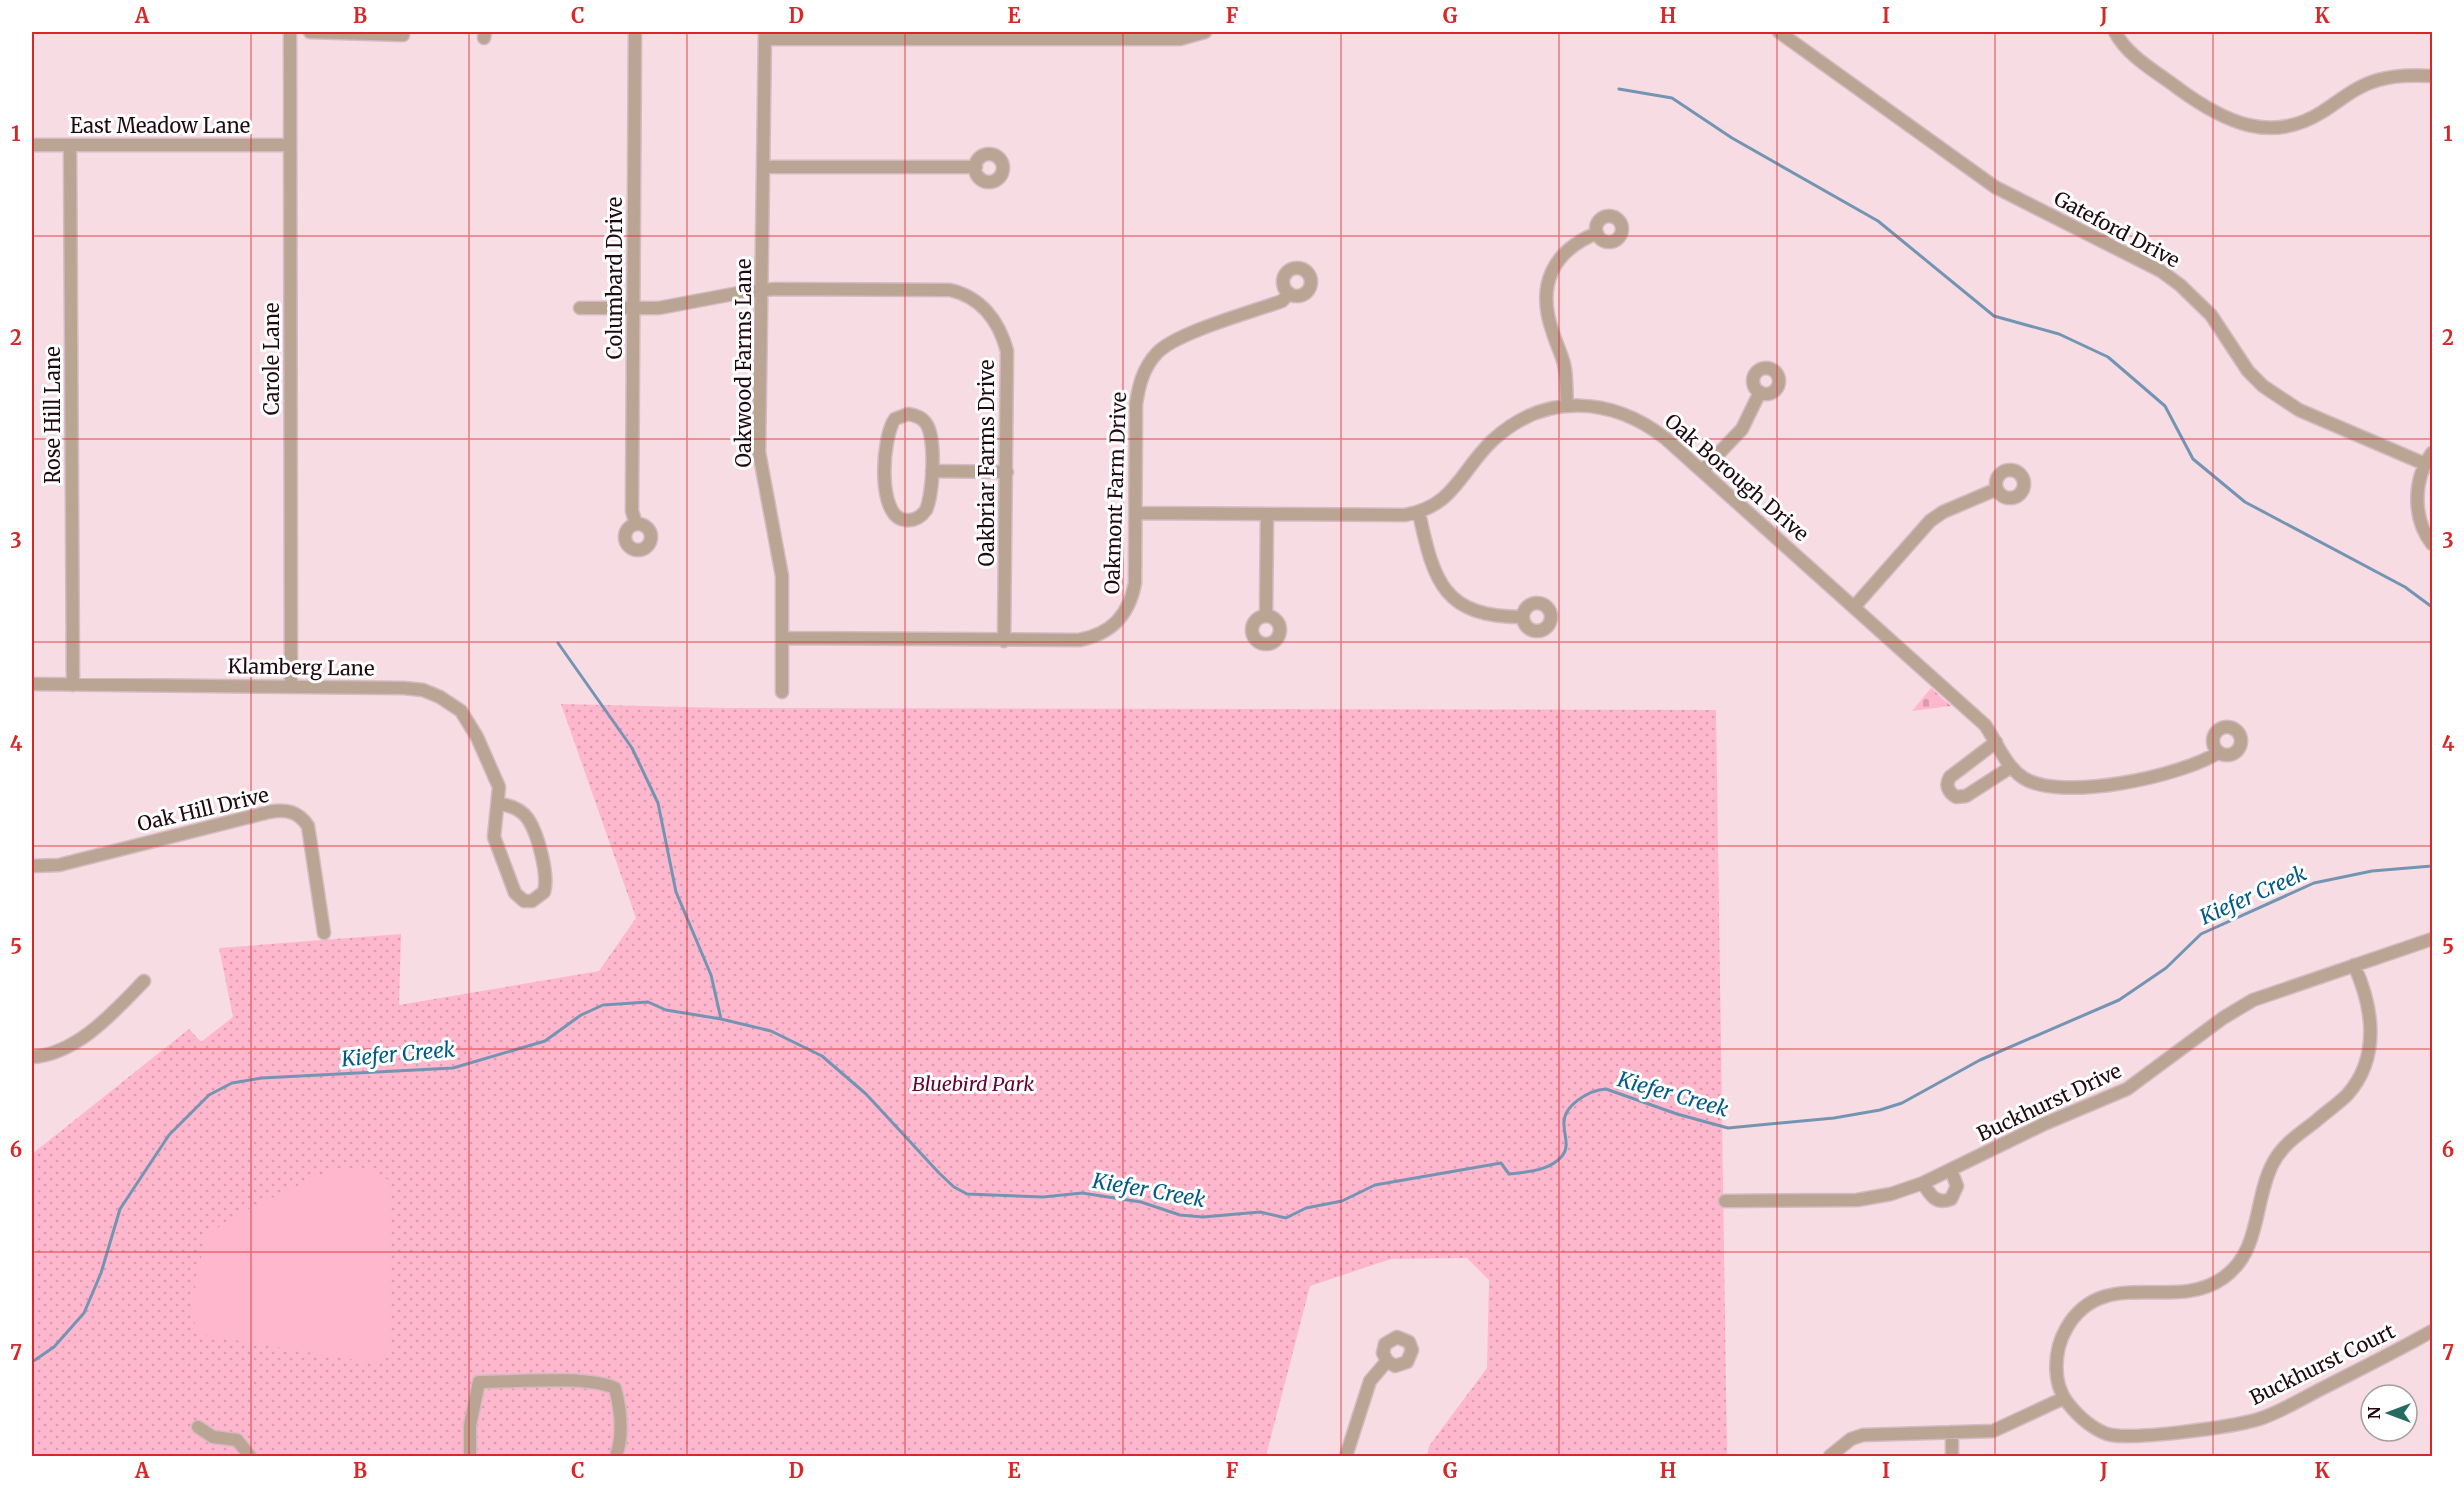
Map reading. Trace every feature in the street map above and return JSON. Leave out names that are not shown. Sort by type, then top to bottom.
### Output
[{"type":"street","name":"Carole Lane","points":[[290,32],[291,687]]},
{"type":"street","points":[[310,32],[403,34]]},
{"type":"street","name":"Columbard Drive","points":[[635,32],[632,511],[636,524]]},
{"type":"street","points":[[765,35],[1180,39],[1205,32]]},
{"type":"street","name":"Gateford Drive","points":[[1779,32],[1995,187],[2161,271],[2180,285],[2211,315],[2248,371],[2281,398],[2299,410],[2425,464]]},
{"type":"street","points":[[2115,32],[2128,50],[2208,110],[2237,124],[2256,127],[2272,127],[2302,121],[2322,112],[2341,97],[2378,80],[2413,75],[2433,76]]},
{"type":"street","name":"Oakwood Farms Lane","points":[[765,35],[759,452],[780,567],[783,638],[782,692]]},
{"type":"street","name":"East Meadow Lane","points":[[32,145],[289,145]]},
{"type":"street","name":"Rose Hill Lane","points":[[70,145],[73,685]]},
{"type":"street","points":[[764,167],[976,167]]},
{"type":"street","points":[[1567,405],[1564,365],[1548,316],[1547,286],[1551,273],[1565,252],[1579,240],[1597,232]]},
{"type":"street","name":"Oakbriar Farms Drive","points":[[580,308],[659,308],[762,290],[950,290],[975,299],[996,322],[1007,351],[1004,640]]},
{"type":"street","name":"Oakmont Farm Drive","points":[[783,638],[1079,640],[1107,632],[1119,620],[1131,602],[1135,583],[1136,404],[1139,383],[1146,367],[1170,342],[1282,301],[1289,293]]},
{"type":"street","points":[[1702,471],[1742,429],[1760,392]]},
{"type":"street","name":"Oak Borough Drive","points":[[1136,513],[1405,515],[1419,513],[1443,500],[1457,486],[1492,441],[1507,429],[1546,410],[1567,405],[1609,408],[1628,414],[1652,428],[1702,471],[1985,724],[2011,767],[2023,778],[2037,784],[2068,788],[2147,779],[2202,764],[2219,752]]},
{"type":"street","points":[[908,414],[925,422],[930,432],[932,471],[926,510],[915,520],[900,520],[895,516],[886,496],[886,438],[895,419],[908,414]]},
{"type":"street","points":[[2433,453],[2425,464],[2418,488],[2418,513],[2433,544]]},
{"type":"street","points":[[932,471],[1007,472]]},
{"type":"street","points":[[1854,607],[1929,521],[1943,512],[1997,489]]},
{"type":"street","points":[[1419,513],[1430,560],[1450,596],[1474,612],[1499,617],[1524,617]]},
{"type":"street","points":[[1266,616],[1267,514]]},
{"type":"street","name":"Klamberg Lane","points":[[32,684],[413,689],[440,697],[461,711],[477,737],[499,787],[494,837],[515,893],[524,901],[532,901],[544,892],[545,868],[528,819],[514,808],[498,804]]},
{"type":"street","points":[[1996,742],[1950,777],[1947,785],[1949,791],[1956,797],[1966,796],[2011,767]]},
{"type":"street","name":"Oak Hill Drive","points":[[32,866],[59,865],[268,812],[288,811],[296,813],[308,826],[324,933]]},
{"type":"street","name":"Buckhurst Drive","points":[[1725,1201],[1857,1200],[1891,1194],[1923,1183],[2044,1124],[2120,1093],[2147,1076],[2223,1018],[2253,1000],[2433,939]]},
{"type":"street","points":[[1830,1456],[1851,1439],[1863,1435],[1993,1431],[2007,1426],[2064,1398],[2058,1380],[2058,1354],[2066,1329],[2081,1310],[2098,1299],[2117,1292],[2193,1291],[2209,1286],[2236,1269],[2246,1254],[2268,1171],[2278,1153],[2346,1096],[2360,1079],[2371,1044],[2372,1025],[2364,987],[2354,965]]},
{"type":"street","points":[[32,1057],[48,1055],[72,1044],[144,981]]},
{"type":"street","points":[[1923,1183],[1933,1198],[1943,1201],[1951,1199],[1957,1186],[1951,1170]]},
{"type":"street","name":"Buckhurst Court","points":[[2064,1398],[2089,1425],[2105,1433],[2126,1437],[2258,1419],[2433,1331]]},
{"type":"street","points":[[1396,1337],[1409,1342],[1412,1350],[1407,1362],[1395,1366],[1387,1361],[1383,1353],[1388,1340],[1396,1337]]},
{"type":"street","points":[[1346,1456],[1370,1381],[1387,1361]]},
{"type":"street","points":[[470,1456],[470,1425],[479,1382],[570,1382],[605,1384],[615,1388],[621,1427],[620,1445],[616,1456]]},
{"type":"street","points":[[198,1427],[213,1437],[237,1440],[250,1456]]},
{"type":"street","points":[[1952,1432],[1952,1456]]},
{"type":"green space","points":[[1931,688],[1951,706],[1912,711]]},
{"type":"green space","name":"Bluebird Park","points":[[561,704],[727,708],[1716,710],[1727,1456],[1427,1456],[1429,1446],[1487,1368],[1489,1280],[1467,1258],[1391,1259],[1310,1286],[1266,1456],[231,1456],[229,1453],[223,1456],[32,1456],[32,1154],[189,1029],[201,1042],[233,1017],[219,948],[401,934],[399,1005],[599,971],[636,918]]},
{"type":"green space","points":[[361,1167],[391,1181],[391,1349],[374,1363],[196,1334],[192,1304],[205,1238],[230,1218],[324,1173]]},
{"type":"waterway","points":[[1619,89],[1672,98],[1732,138],[1878,221],[1994,316],[2059,334],[2108,357],[2165,406],[2193,459],[2245,502],[2405,587],[2432,607]]},
{"type":"waterway","points":[[558,643],[632,748],[658,803],[676,892],[711,975],[721,1019]]},
{"type":"waterway","name":"Kiefer Creek","points":[[32,1362],[54,1347],[84,1313],[101,1273],[120,1209],[169,1135],[209,1095],[232,1083],[262,1078],[453,1068],[545,1041],[581,1015],[603,1005],[648,1002],[666,1010],[721,1019],[771,1031],[822,1056],[866,1094],[939,1173],[954,1187],[967,1194],[1043,1197],[1082,1193],[1141,1202],[1180,1215],[1203,1217],[1260,1212],[1286,1218],[1306,1208],[1342,1201],[1375,1185],[1501,1163],[1509,1174],[1544,1168],[1557,1161],[1564,1152],[1566,1145],[1564,1125],[1567,1111],[1578,1100],[1600,1090],[1606,1089],[1677,1114],[1728,1128],[1834,1118],[1880,1110],[1902,1103],[1980,1060],[2119,1000],[2166,968],[2201,934],[2314,883],[2372,871],[2432,866]]}]
